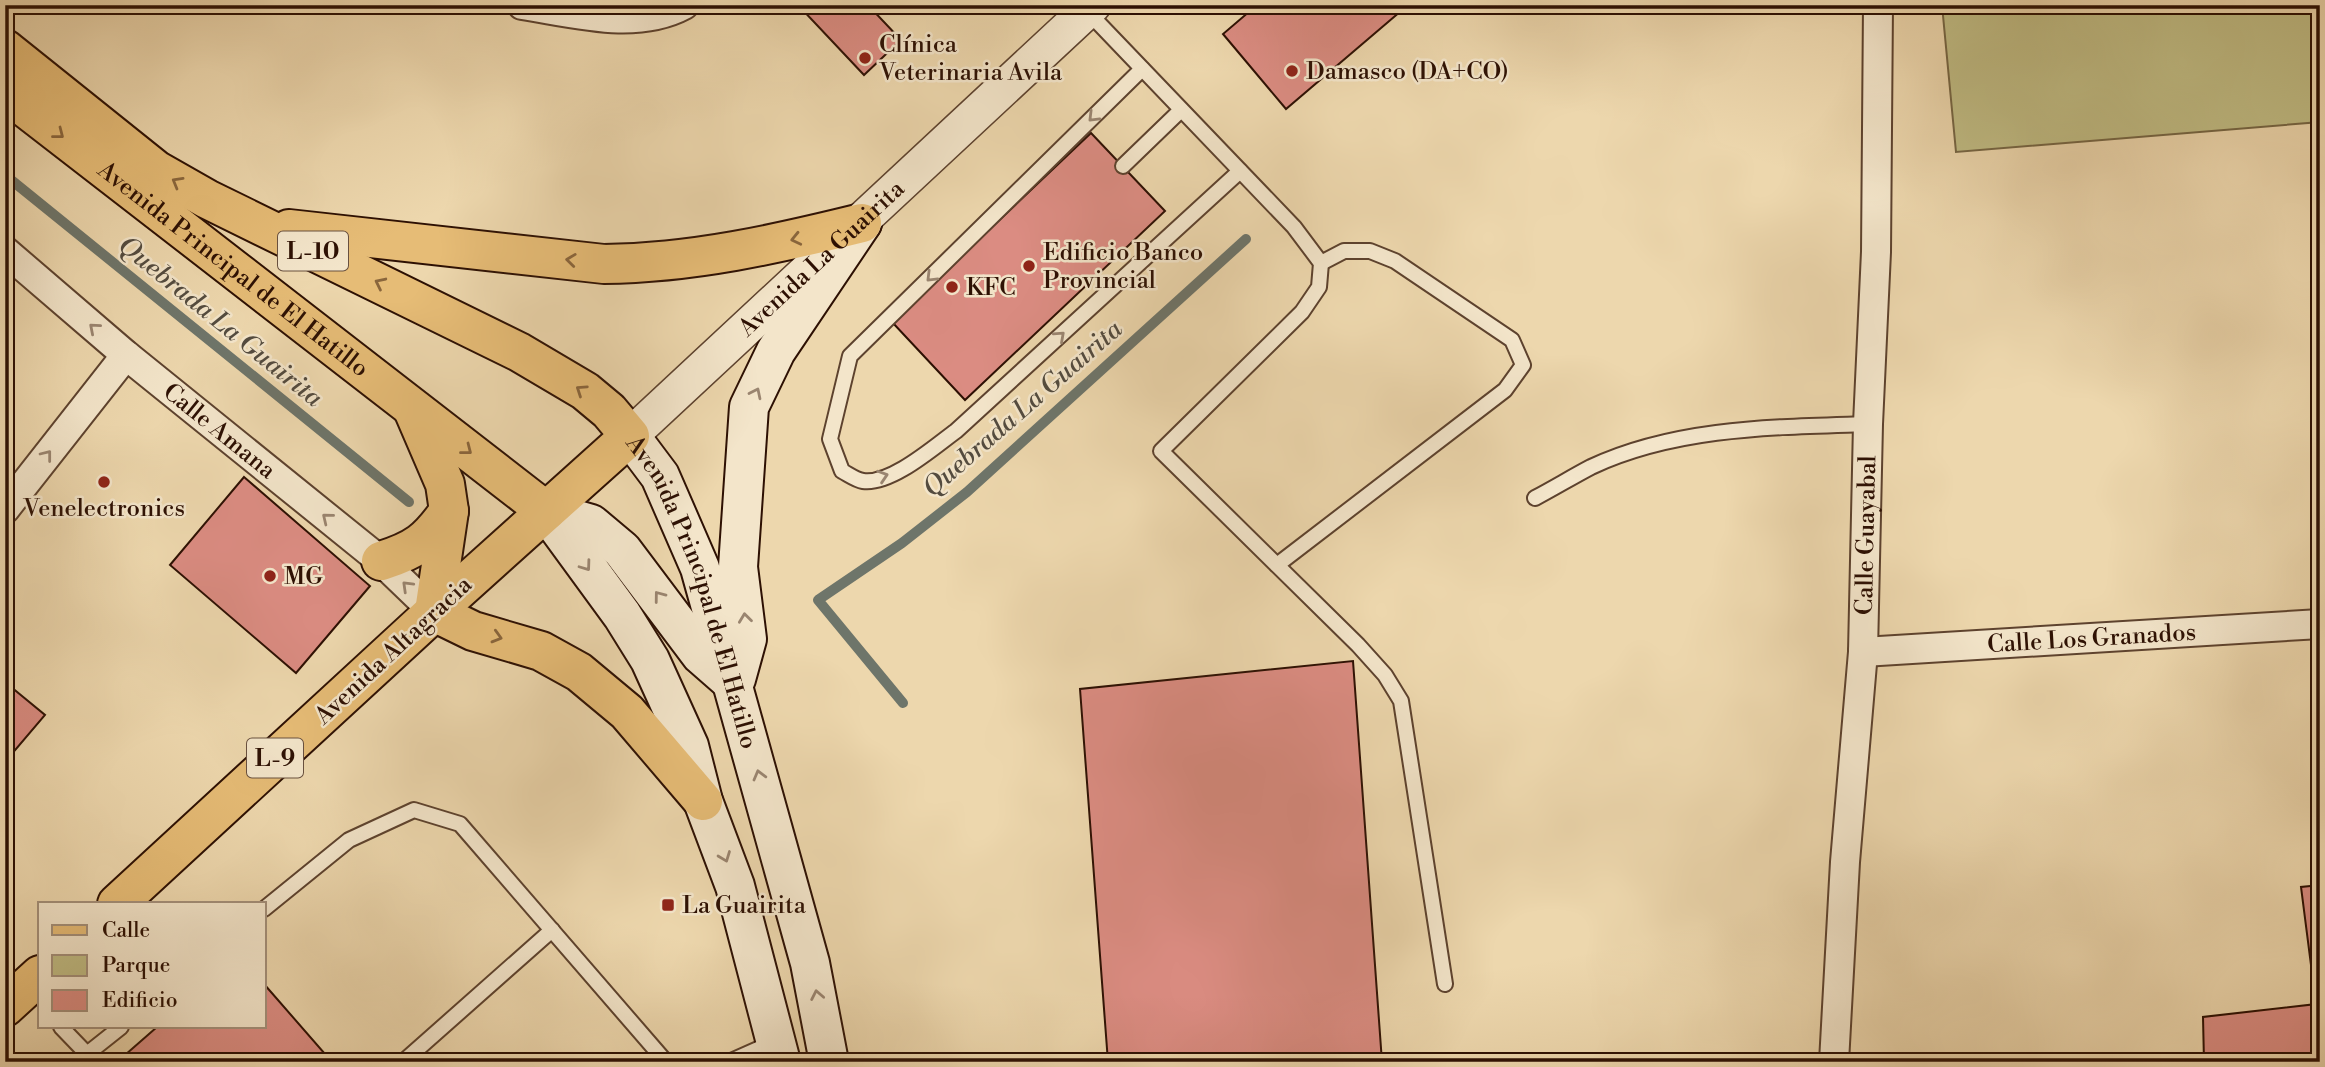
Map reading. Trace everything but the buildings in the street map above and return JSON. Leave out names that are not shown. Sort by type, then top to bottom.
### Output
[{"type":"main road","name":"Avenida Principal de El Hatillo","points":[[5,49],[156,170],[207,199],[519,352],[585,391],[609,411],[630,436],[660,476],[682,520],[700,568],[735,685],[810,962],[829,1062]]},
{"type":"main road","name":"Avenida Principal de El Hatillo","points":[[5,92],[546,510],[622,615],[650,660],[689,746],[703,801],[736,886],[779,1051]]},
{"type":"main road","name":"L-10","points":[[266,226],[604,264],[646,263],[740,251],[862,223]]},
{"type":"main road","points":[[546,510],[591,524],[622,550],[701,655],[735,685],[747,639],[738,567],[749,407],[776,351],[862,223]]},
{"type":"main road","points":[[413,408],[445,484],[449,511],[433,612]]},
{"type":"main road","name":"Avenida La Guairita","points":[[546,510],[630,436]]},
{"type":"main road","name":"Avenida Altagracia","points":[[119,902],[546,510]]},
{"type":"main road","points":[[380,561],[412,552],[433,534],[449,511]]},
{"type":"main road","name":"L-10","points":[[433,612],[473,631],[541,651],[579,672],[627,712],[703,801]]},
{"type":"street","points":[[522,5],[610,19],[669,14],[684,5]]},
{"type":"street","name":"Calle Guayabal","points":[[1833,1062],[1845,862],[1863,652],[1868,424],[1876,252],[1878,5]]},
{"type":"street","name":"Avenida La Guairita","points":[[630,436],[1090,8]]},
{"type":"street","name":"Calle Amana","points":[[5,251],[126,355],[380,561],[433,612]]},
{"type":"street","points":[[5,509],[126,355]]},
{"type":"street","name":"Calle Los Granados","points":[[1863,652],[2320,624]]},
{"type":"lane","points":[[1090,8],[1142,69],[1305,240],[1321,263],[1319,287],[1302,312],[1161,452],[1278,565],[1385,675],[1401,701],[1445,984]]},
{"type":"lane","points":[[1142,69],[850,356],[830,439],[842,471],[862,481],[882,478],[910,464],[956,431],[1240,171]]},
{"type":"lane","points":[[1123,166],[1181,110]]},
{"type":"lane","points":[[1278,565],[1505,390],[1523,365],[1512,340],[1395,261],[1370,251],[1344,251],[1321,263]]},
{"type":"lane","points":[[1535,498],[1593,467],[1667,442],[1767,427],[1868,424]]},
{"type":"lane","points":[[266,907],[349,840],[414,810],[460,824],[666,1062]]},
{"type":"lane","points":[[403,1062],[552,930]]},
{"type":"lane","points":[[62,1028],[88,1054],[120,1028]]},
{"type":"lane","points":[[729,1062],[779,1051]]},
{"type":"green space","points":[[1942,5],[2320,5],[2320,122],[1956,152]]},
{"type":"waterway","name":"Quebrada La Guairita","points":[[5,175],[409,502]]},
{"type":"waterway","name":"Quebrada La Guairita","points":[[903,703],[818,600],[902,543],[967,492],[1246,239]]},
{"type":"place","name":"Clínica Veterinaria Avila","points":[[865,58]]},
{"type":"place","name":"Damasco (DA+CO)","points":[[1292,71]]},
{"type":"place","name":"Edificio Banco Provincial","points":[[1029,266]]},
{"type":"place","name":"KFC","points":[[952,287]]},
{"type":"place","name":"Venelectronics","points":[[104,482]]},
{"type":"place","name":"MG","points":[[270,576]]},
{"type":"place","name":"La Guairita","points":[[668,905]]}]
